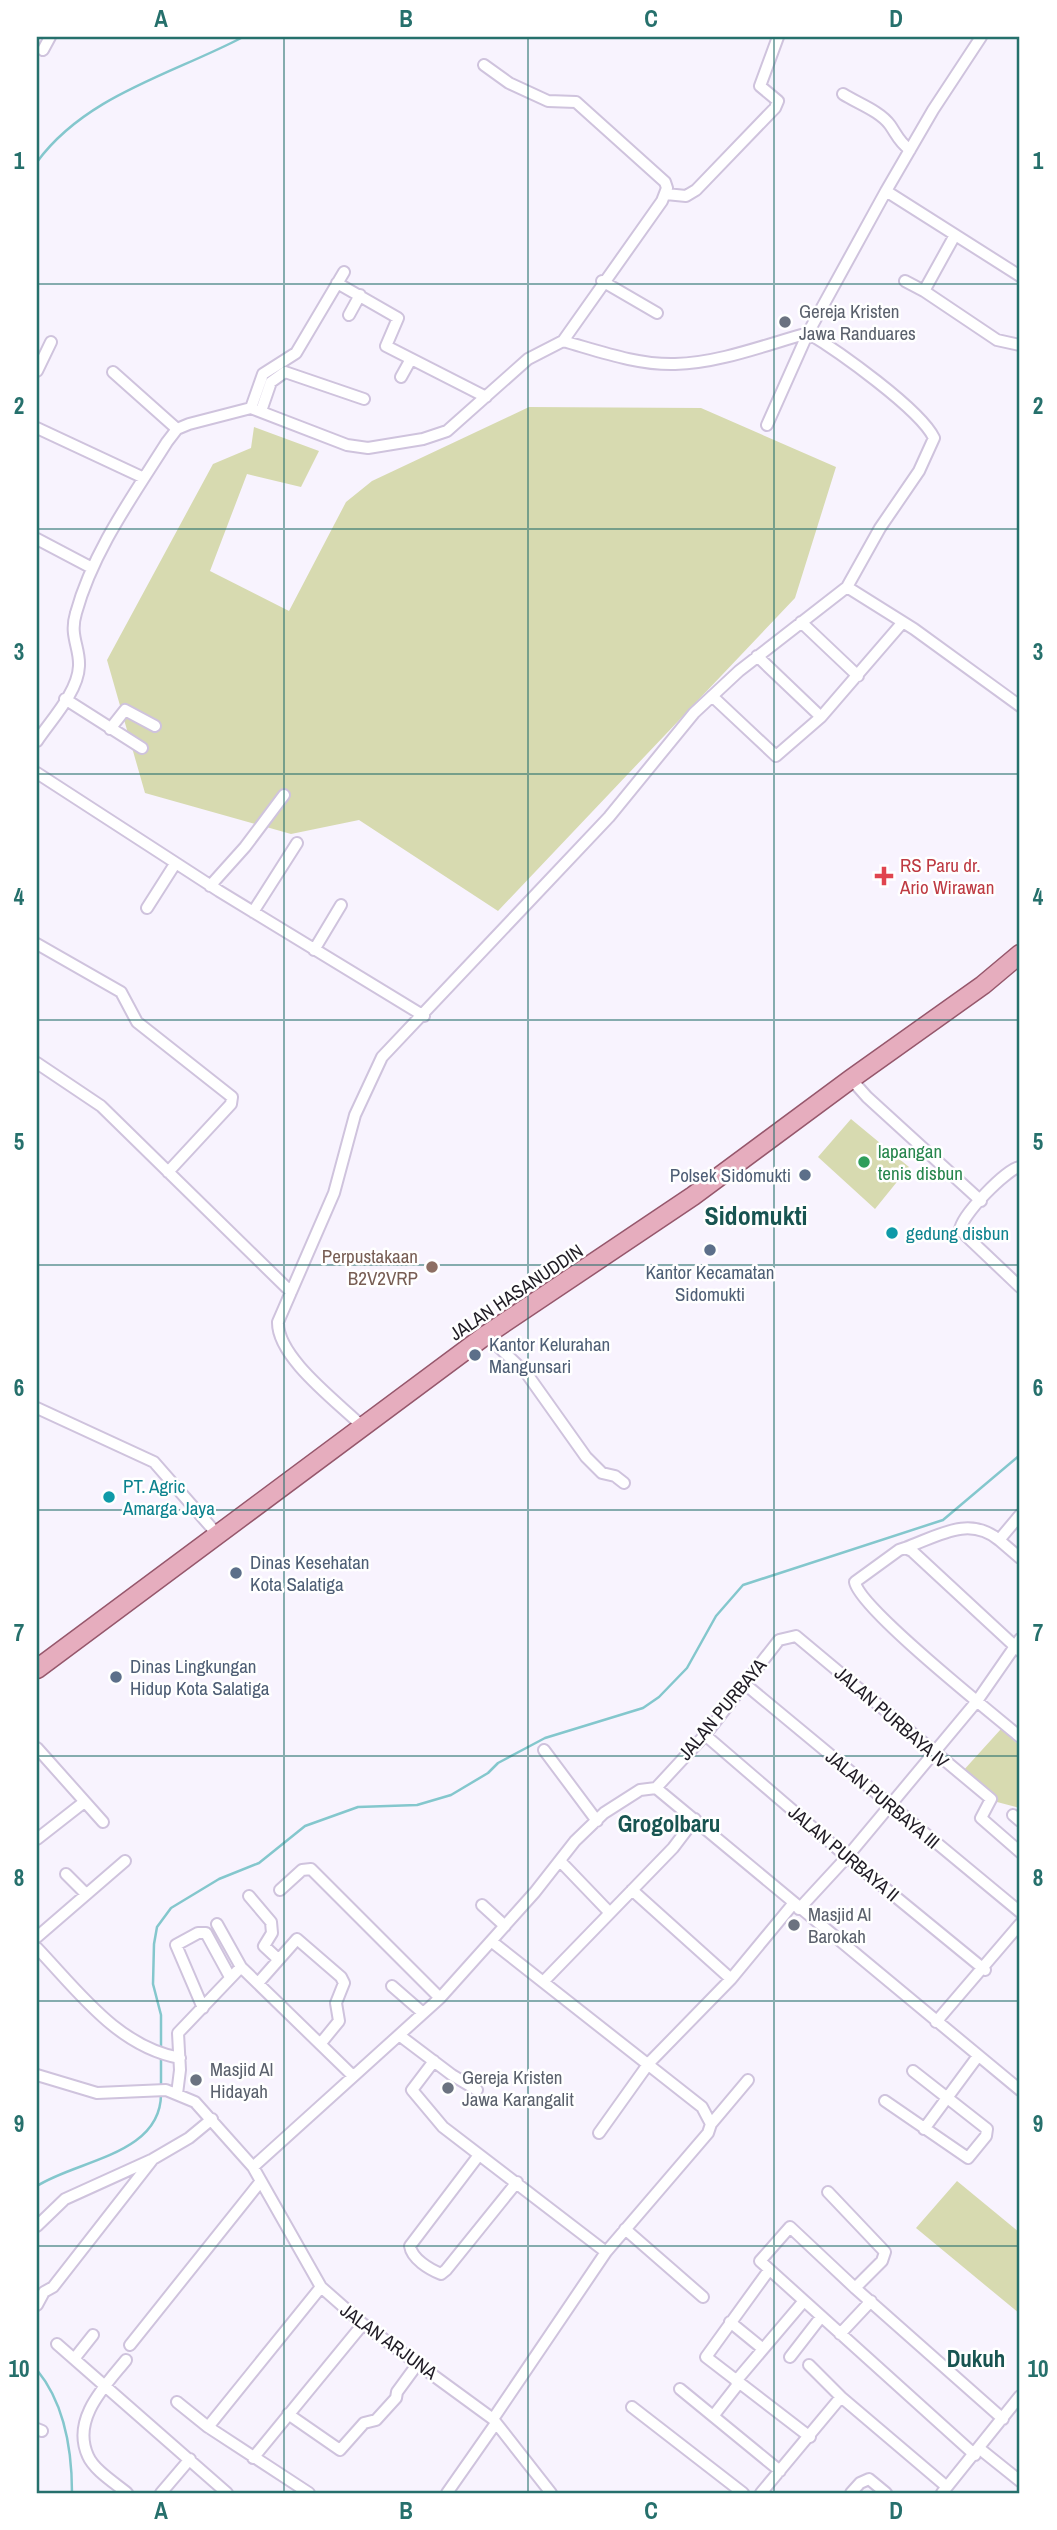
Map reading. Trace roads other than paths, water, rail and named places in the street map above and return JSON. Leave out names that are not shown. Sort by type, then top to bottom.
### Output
[{"type":"main road","name":"JALAN HASANUDDIN","points":[[37,1668],[489,1333],[693,1196],[984,985],[1020,954]]},
{"type":"street","points":[[42,50],[50,37]]},
{"type":"street","points":[[666,194],[690,195],[775,108],[778,101],[760,86],[778,37]]},
{"type":"street","points":[[767,425],[808,333],[886,191],[981,37]]},
{"type":"street","points":[[37,741],[65,699],[79,661],[73,630],[92,568],[144,478],[177,429],[256,409],[347,445],[368,448],[395,445],[447,431],[528,359],[563,341],[602,281],[666,194],[665,182],[576,102],[548,101],[509,83],[484,65]]},
{"type":"street","points":[[843,94],[890,125],[895,138],[910,150]]},
{"type":"street","points":[[886,191],[1020,276]]},
{"type":"street","points":[[924,291],[955,235]]},
{"type":"street","points":[[256,409],[263,374],[296,353],[344,272]]},
{"type":"street","points":[[602,281],[657,313]]},
{"type":"street","points":[[905,281],[997,340],[1020,345]]},
{"type":"street","points":[[337,283],[398,318],[384,350],[411,359],[485,397]]},
{"type":"street","points":[[349,315],[360,295]]},
{"type":"street","points":[[563,341],[641,361],[675,364],[710,360],[808,333]]},
{"type":"street","points":[[364,1428],[283,1346],[278,1322],[334,1193],[355,1115],[377,1067],[400,1036],[424,1016],[609,817],[694,713],[757,656],[847,587],[880,528],[919,471],[934,438],[928,427],[892,395],[808,333]]},
{"type":"street","points":[[37,370],[51,342]]},
{"type":"street","points":[[401,377],[411,359]]},
{"type":"street","points":[[113,372],[177,429]]},
{"type":"street","points":[[256,409],[271,382],[285,372],[364,399]]},
{"type":"street","points":[[37,428],[144,478]]},
{"type":"street","points":[[37,539],[92,568]]},
{"type":"street","points":[[847,587],[903,622],[1020,706]]},
{"type":"street","points":[[801,622],[858,676]]},
{"type":"street","points":[[712,696],[776,756],[821,716],[903,622]]},
{"type":"street","points":[[757,656],[821,716]]},
{"type":"street","points":[[65,699],[142,748]]},
{"type":"street","points":[[110,729],[125,710],[155,726]]},
{"type":"street","points":[[37,773],[210,886],[424,1016]]},
{"type":"street","points":[[210,886],[246,847],[284,795]]},
{"type":"street","points":[[253,912],[297,844]]},
{"type":"street","points":[[146,908],[175,864]]},
{"type":"street","points":[[314,950],[341,905]]},
{"type":"street","points":[[37,944],[121,992],[137,1022],[232,1097],[230,1104],[168,1172]]},
{"type":"street","points":[[37,1063],[101,1105],[291,1292]]},
{"type":"street","points":[[851,1079],[867,1097],[981,1201]]},
{"type":"street","points":[[1020,1167],[1009,1171],[965,1216],[960,1230],[1020,1287]]},
{"type":"street","points":[[489,1333],[527,1374],[586,1457],[602,1473],[615,1476],[624,1483]]},
{"type":"street","points":[[37,1408],[154,1462],[218,1534]]},
{"type":"street","points":[[999,1539],[1020,1515]]},
{"type":"street","points":[[1020,1558],[986,1530],[966,1526],[905,1548],[857,1580],[856,1588],[900,1636],[1020,1737]]},
{"type":"street","points":[[599,2133],[649,2063],[731,1979],[796,1906],[847,1857],[977,1700],[1018,1645],[921,1558],[905,1548]]},
{"type":"street","name":"JALAN PURBAYA","points":[[656,1788],[705,1735],[779,1640],[792,1636]]},
{"type":"street","name":"JALAN PURBAYA IV","points":[[792,1636],[802,1639],[992,1800],[981,1818],[1020,1852]]},
{"type":"street","name":"JALAN PURBAYA III","points":[[746,1685],[1020,1912]]},
{"type":"street","name":"JALAN PURBAYA II","points":[[705,1735],[847,1857],[985,1970]]},
{"type":"street","points":[[37,1748],[83,1803],[103,1822]]},
{"type":"street","points":[[544,1750],[597,1821]]},
{"type":"street","points":[[253,2167],[440,1998],[561,1862],[575,1841],[628,1796],[656,1788],[1020,2090]]},
{"type":"street","points":[[37,1839],[83,1803]]},
{"type":"street","points":[[544,1983],[695,1819]]},
{"type":"street","points":[[37,1937],[125,1861]]},
{"type":"street","points":[[561,1862],[610,1913]]},
{"type":"street","points":[[280,1890],[302,1870],[311,1869],[440,1998]]},
{"type":"street","points":[[66,1874],[86,1894]]},
{"type":"street","points":[[632,1890],[731,1979]]},
{"type":"street","points":[[249,1896],[271,1922],[272,1933],[264,1946],[278,1959]]},
{"type":"street","points":[[482,1905],[505,1926]]},
{"type":"street","points":[[217,1924],[241,1967],[352,2075]]},
{"type":"street","points":[[936,2022],[985,1970],[1020,1924]]},
{"type":"street","points":[[204,2008],[176,1945],[198,1933],[206,1933],[230,1977]]},
{"type":"street","points":[[259,1982],[297,1939],[341,1977],[344,1983],[336,2003],[339,2021],[321,2043]]},
{"type":"street","points":[[491,1941],[702,2107],[711,2124]]},
{"type":"street","points":[[37,1948],[111,2025],[152,2052],[180,2058]]},
{"type":"street","points":[[37,2075],[97,2093],[149,2089],[172,2092],[180,2058],[178,2033],[241,1967]]},
{"type":"street","points":[[392,1986],[422,2013]]},
{"type":"street","points":[[399,2035],[477,2090]]},
{"type":"street","points":[[924,2129],[978,2056]]},
{"type":"street","points":[[434,2061],[412,2090],[443,2127],[606,2252]]},
{"type":"street","points":[[885,2101],[965,2158],[986,2136],[987,2129],[983,2123],[913,2071]]},
{"type":"street","points":[[447,2493],[606,2252],[708,2133],[711,2124],[748,2080]]},
{"type":"street","name":"JALAN ARJUNA","points":[[172,2092],[195,2102],[253,2167],[321,2287],[363,2324],[419,2362],[494,2421],[551,2493]]},
{"type":"street","points":[[37,2226],[65,2199],[153,2160],[212,2119]]},
{"type":"street","points":[[480,2155],[410,2246],[411,2253],[430,2268],[441,2274],[446,2270],[517,2182]]},
{"type":"street","points":[[37,2305],[40,2291],[53,2287],[153,2160]]},
{"type":"street","points":[[130,2345],[261,2181]]},
{"type":"street","points":[[828,2192],[885,2252],[883,2260],[855,2288]]},
{"type":"street","points":[[1003,2419],[790,2227],[760,2261],[803,2302],[978,2452],[1020,2481]]},
{"type":"street","points":[[625,2230],[703,2297]]},
{"type":"street","points":[[769,2270],[705,2356],[810,2437]]},
{"type":"street","points":[[208,2427],[321,2287]]},
{"type":"street","points":[[840,2333],[871,2301]]},
{"type":"street","points":[[714,2415],[763,2349],[803,2302]]},
{"type":"street","points":[[790,2357],[821,2317]]},
{"type":"street","points":[[730,2322],[763,2349]]},
{"type":"street","points":[[253,2458],[363,2324]]},
{"type":"street","points":[[74,2359],[93,2335]]},
{"type":"street","points":[[57,2344],[227,2493]]},
{"type":"street","points":[[126,2361],[86,2413],[84,2435],[88,2456],[127,2493]]},
{"type":"street","points":[[288,2414],[340,2450],[365,2423],[376,2420],[396,2398],[397,2392],[419,2362]]},
{"type":"street","points":[[809,2365],[841,2398],[946,2488],[960,2493]]},
{"type":"street","points":[[680,2389],[780,2471]]},
{"type":"street","points":[[946,2488],[978,2452],[1020,2396]]},
{"type":"street","points":[[761,2493],[841,2398]]},
{"type":"street","points":[[177,2402],[208,2427],[309,2493]]},
{"type":"street","points":[[632,2407],[743,2493]]},
{"type":"street","points":[[161,2493],[190,2459]]},
{"type":"street","points":[[851,2493],[860,2483],[869,2479],[886,2493]]},
{"type":"waterway","points":[[37,162],[57,139],[80,119],[105,103],[243,37]]},
{"type":"waterway","points":[[161,2049],[161,2015],[153,1984],[154,1944],[157,1927],[171,1908],[219,1879],[259,1863],[305,1826],[358,1807],[417,1805],[451,1795],[488,1773],[498,1763],[545,1738],[643,1708],[659,1697],[687,1668],[716,1616],[743,1585],[943,1520],[1020,1455]]},
{"type":"waterway","points":[[161,2055],[161,2087]]},
{"type":"waterway","points":[[37,2186],[132,2143],[147,2130],[157,2114],[161,2094]]},
{"type":"waterway","points":[[37,2370],[47,2383],[65,2428],[72,2493]]},
{"type":"place","name":"Gereja Kristen Jawa Randuares","points":[[785,322]]},
{"type":"place","name":"RS Paru dr. Ario Wirawan","points":[[884,876]]},
{"type":"place","name":"lapangan tenis disbun","points":[[864,1162]]},
{"type":"place","name":"Polsek Sidomukti","points":[[805,1175]]},
{"type":"place","name":"gedung disbun","points":[[892,1233]]},
{"type":"place","name":"Kantor Kecamatan Sidomukti","points":[[710,1250]]},
{"type":"place","name":"Perpustakaan B2V2VRP","points":[[432,1267]]},
{"type":"place","name":"Kantor Kelurahan Mangunsari","points":[[475,1355]]},
{"type":"place","name":"PT. Agric Amarga Jaya","points":[[109,1497]]},
{"type":"place","name":"Dinas Kesehatan Kota Salatiga","points":[[236,1573]]},
{"type":"place","name":"Dinas Lingkungan Hidup Kota Salatiga","points":[[116,1677]]},
{"type":"place","name":"Masjid Al Barokah","points":[[794,1925]]},
{"type":"place","name":"Masjid Al Hidayah","points":[[196,2080]]},
{"type":"place","name":"Gereja Kristen Jawa Karangalit","points":[[448,2088]]},
{"type":"district","name":"Sidomukti","points":[[756,1216]]},
{"type":"district","name":"Grogolbaru","points":[[669,1824]]},
{"type":"district","name":"Dukuh","points":[[976,2359]]}]
